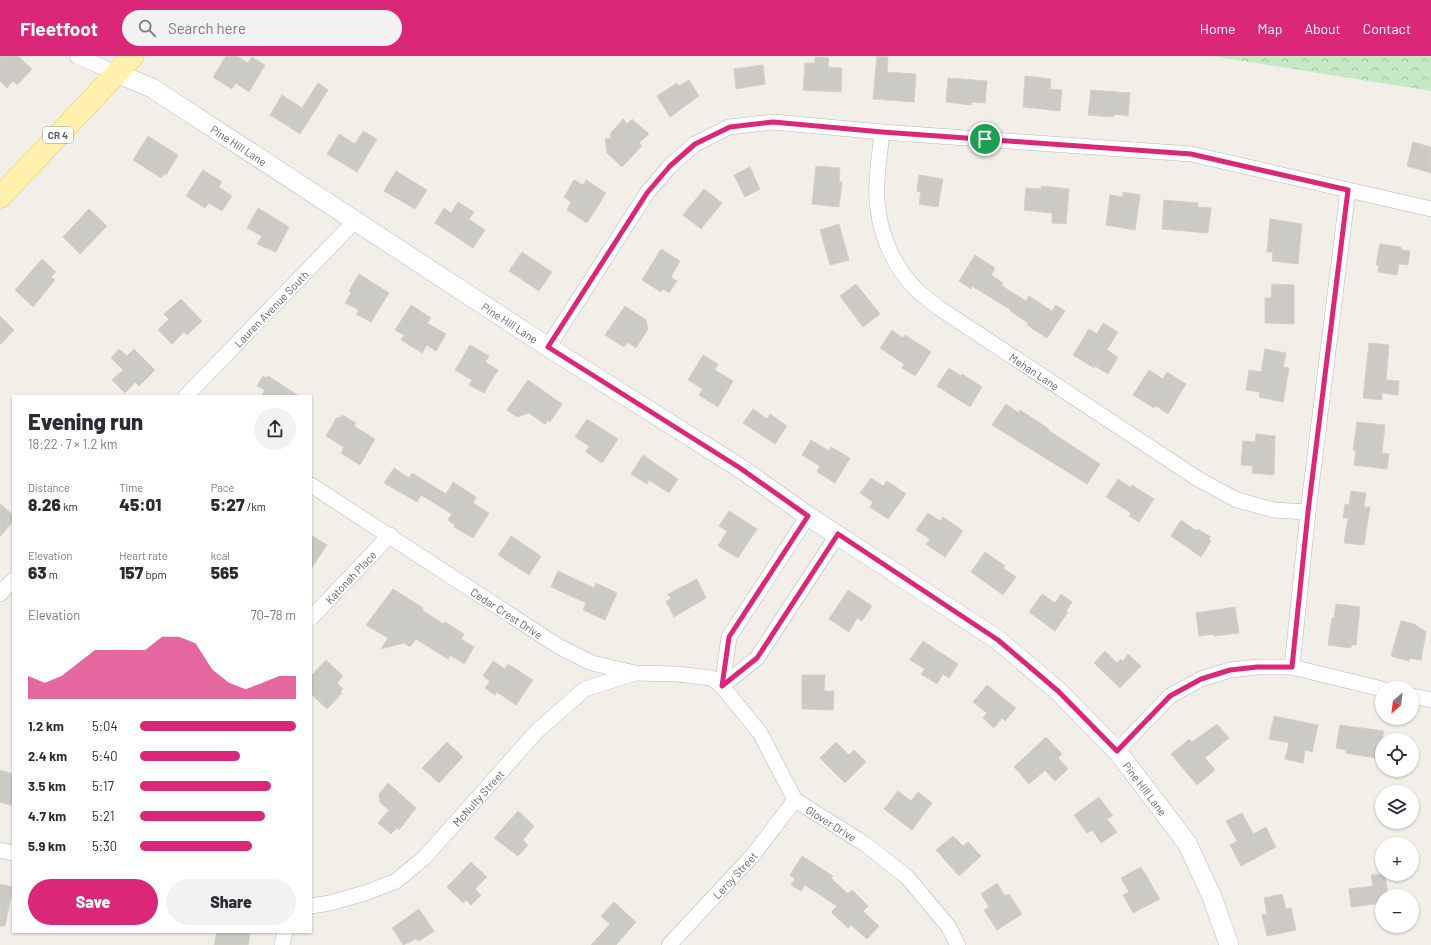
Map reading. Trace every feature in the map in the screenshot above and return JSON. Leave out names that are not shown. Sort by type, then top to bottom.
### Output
[{"type":"main road","name":"CR 4","points":[[0,197],[133,56]]},
{"type":"street","points":[[77,56],[116,73]]},
{"type":"street","name":"Pine Hill Lane","points":[[116,73],[152,88],[548,347],[740,468],[808,516],[838,534],[998,640],[1058,691],[1117,751],[1187,843],[1212,897],[1230,945]]},
{"type":"street","points":[[548,347],[647,193],[670,166],[695,144],[730,127],[773,122],[882,132],[1191,154],[1431,209]]},
{"type":"street","name":"Mehan Lane","points":[[882,132],[878,170],[878,208],[886,241],[898,268],[915,289],[939,308],[1198,479],[1237,500],[1274,510],[1308,512]]},
{"type":"street","points":[[1292,667],[1308,512],[1348,190]]},
{"type":"street","name":"Lauren Avenue South","points":[[187,395],[355,221]]},
{"type":"street","name":"Cedar Crest Drive","points":[[312,486],[390,535],[558,646],[592,663],[635,673],[677,674],[711,678],[722,686]]},
{"type":"street","points":[[722,686],[729,637],[808,516]]},
{"type":"street","points":[[722,686],[757,658],[838,534]]},
{"type":"street","name":"Katonah Place","points":[[312,617],[390,535]]},
{"type":"street","points":[[0,594],[12,581]]},
{"type":"street","points":[[1117,751],[1170,696],[1201,679],[1230,670],[1257,667],[1292,667],[1375,687]]},
{"type":"street","name":"McNulty Street","points":[[312,906],[330,903],[365,893],[396,881],[425,857],[537,731],[585,689],[635,673]]},
{"type":"street","name":"Glover Drive","points":[[722,686],[760,733],[795,800],[865,844],[907,877],[948,926],[958,945]]},
{"type":"street","points":[[1419,697],[1431,700]]},
{"type":"street","name":"Leroy Street","points":[[669,945],[753,855],[795,800]]},
{"type":"street","points":[[0,850],[12,853]]},
{"type":"street","points":[[282,945],[285,933]]},
{"type":"green space","points":[[1211,56],[1431,56],[1431,91],[1231,59]]},
{"type":"building","points":[[0,56],[18,56],[32,69],[17,85],[13,81],[7,88],[0,81]]},
{"type":"building","points":[[226,56],[237,56],[248,63],[252,57],[265,65],[249,92],[236,83],[232,89],[213,77]]},
{"type":"building","points":[[877,56],[888,57],[887,72],[916,74],[914,102],[873,99]]},
{"type":"building","points":[[815,57],[829,58],[828,67],[842,68],[841,92],[803,90],[805,63],[815,63]]},
{"type":"building","points":[[763,65],[765,84],[736,89],[734,69]]},
{"type":"building","points":[[1025,76],[1051,79],[1050,89],[1062,90],[1060,111],[1023,107]]},
{"type":"building","points":[[948,78],[987,81],[985,103],[972,102],[971,105],[946,102]]},
{"type":"building","points":[[689,80],[699,96],[670,117],[657,96],[677,83],[679,86]]},
{"type":"building","points":[[318,83],[328,90],[300,134],[270,115],[282,95],[302,108]]},
{"type":"building","points":[[1091,90],[1130,93],[1128,116],[1116,114],[1113,117],[1088,115]]},
{"type":"building","points":[[623,119],[627,124],[632,119],[649,134],[639,143],[642,146],[622,167],[607,153],[605,139],[611,138],[610,134]]},
{"type":"building","points":[[363,131],[377,139],[357,172],[327,154],[339,134],[355,144]]},
{"type":"building","points":[[148,136],[178,155],[166,175],[164,174],[161,178],[133,160]]},
{"type":"building","points":[[1413,142],[1431,147],[1431,173],[1407,166]]},
{"type":"building","points":[[816,166],[840,168],[839,181],[842,182],[839,207],[812,204]]},
{"type":"building","points":[[750,167],[760,189],[745,197],[734,175]]},
{"type":"building","points":[[203,170],[222,182],[219,187],[232,196],[222,211],[209,203],[205,208],[186,196]]},
{"type":"building","points":[[396,171],[427,190],[415,209],[384,191]]},
{"type":"building","points":[[919,175],[943,179],[938,207],[919,204],[921,192],[917,191]]},
{"type":"building","points":[[574,180],[583,185],[586,180],[606,193],[587,223],[567,210],[571,202],[564,197]]},
{"type":"building","points":[[1041,186],[1069,189],[1066,224],[1052,223],[1052,213],[1024,210],[1026,188],[1041,189]]},
{"type":"building","points":[[704,189],[722,203],[701,229],[683,215]]},
{"type":"building","points":[[1123,192],[1140,195],[1135,230],[1106,225],[1110,195],[1123,197]]},
{"type":"building","points":[[1164,200],[1198,203],[1197,207],[1211,208],[1208,233],[1162,229]]},
{"type":"building","points":[[458,202],[474,212],[469,219],[485,230],[473,248],[435,223],[444,208],[451,213]]},
{"type":"building","points":[[258,208],[289,227],[276,252],[257,244],[262,236],[247,228]]},
{"type":"building","points":[[89,209],[107,226],[80,254],[63,237]]},
{"type":"building","points":[[1270,219],[1302,224],[1298,264],[1272,261],[1273,252],[1267,252]]},
{"type":"building","points":[[839,224],[849,260],[830,265],[820,230]]},
{"type":"building","points":[[1380,244],[1401,247],[1401,250],[1410,251],[1408,265],[1399,264],[1397,275],[1378,272],[1379,265],[1376,265]]},
{"type":"building","points":[[661,249],[680,261],[671,277],[677,281],[669,293],[663,289],[661,292],[642,280]]},
{"type":"building","points":[[522,252],[552,272],[539,291],[509,271]]},
{"type":"building","points":[[975,255],[995,268],[991,275],[1003,283],[1001,285],[1026,301],[1029,296],[1052,311],[1056,305],[1065,311],[1047,338],[1027,325],[1028,323],[1010,311],[1011,310],[972,286],[971,289],[959,281]]},
{"type":"building","points":[[42,259],[56,272],[51,277],[55,280],[33,307],[15,290]]},
{"type":"building","points":[[359,274],[389,293],[371,322],[356,314],[359,310],[345,303],[351,293],[349,291]]},
{"type":"building","points":[[856,284],[880,314],[863,327],[840,296]]},
{"type":"building","points":[[1272,284],[1294,285],[1294,324],[1265,323],[1265,298],[1271,298]]},
{"type":"building","points":[[181,299],[202,321],[187,335],[184,332],[172,344],[158,330],[169,319],[164,314]]},
{"type":"building","points":[[411,305],[431,318],[427,323],[446,334],[436,351],[427,345],[422,353],[401,340],[404,335],[395,330]]},
{"type":"building","points":[[625,306],[646,320],[648,329],[636,348],[627,342],[624,347],[605,335]]},
{"type":"building","points":[[0,316],[14,330],[0,345]]},
{"type":"building","points":[[1103,323],[1118,332],[1107,350],[1118,357],[1108,374],[1095,366],[1094,368],[1073,355],[1089,329],[1097,334]]},
{"type":"building","points":[[892,330],[903,338],[905,335],[931,352],[915,376],[902,368],[904,364],[880,348]]},
{"type":"building","points":[[1369,343],[1389,345],[1386,380],[1399,381],[1398,395],[1382,393],[1382,400],[1363,398]]},
{"type":"building","points":[[470,345],[489,356],[485,362],[498,370],[484,393],[469,385],[472,380],[455,370]]},
{"type":"building","points":[[119,349],[127,356],[134,349],[155,370],[139,386],[135,382],[125,393],[112,380],[123,370],[111,358]]},
{"type":"building","points":[[1265,349],[1286,353],[1283,367],[1289,368],[1283,402],[1259,397],[1260,392],[1246,390],[1249,370],[1261,372]]},
{"type":"building","points":[[703,355],[718,364],[715,370],[733,381],[718,407],[699,395],[703,389],[688,380]]},
{"type":"building","points":[[949,368],[961,376],[962,374],[982,387],[970,407],[937,386]]},
{"type":"building","points":[[1149,370],[1163,379],[1167,372],[1186,384],[1168,414],[1156,406],[1154,408],[1133,395]]},
{"type":"building","points":[[263,376],[266,378],[268,376],[297,395],[262,395],[265,390],[257,386]]},
{"type":"building","points":[[528,380],[562,404],[550,422],[548,420],[545,424],[529,413],[517,417],[507,410]]},
{"type":"building","points":[[1006,404],[1019,413],[1020,410],[1100,464],[1087,484],[992,425]]},
{"type":"building","points":[[753,409],[767,419],[770,414],[787,426],[775,444],[743,423]]},
{"type":"building","points":[[342,415],[356,423],[354,426],[375,439],[360,465],[341,453],[344,447],[326,436],[337,417],[340,418]]},
{"type":"building","points":[[587,419],[618,439],[602,463],[586,452],[589,446],[575,437]]},
{"type":"building","points":[[1357,422],[1385,425],[1382,453],[1389,454],[1387,469],[1354,465],[1356,450],[1353,450]]},
{"type":"building","points":[[1256,434],[1275,436],[1274,475],[1252,473],[1253,466],[1241,465],[1243,441],[1255,442]]},
{"type":"building","points":[[811,440],[829,451],[831,447],[850,458],[835,483],[817,472],[820,466],[802,455]]},
{"type":"building","points":[[643,455],[678,479],[669,493],[649,480],[647,484],[631,474]]},
{"type":"building","points":[[394,468],[409,478],[412,473],[446,494],[453,482],[476,497],[473,503],[489,513],[473,538],[454,527],[455,525],[448,520],[452,514],[421,495],[417,502],[384,483]]},
{"type":"building","points":[[871,478],[883,486],[887,481],[906,494],[888,519],[870,507],[873,502],[860,493]]},
{"type":"building","points":[[1118,479],[1130,487],[1132,485],[1154,499],[1139,522],[1129,516],[1131,513],[1106,497]]},
{"type":"building","points":[[1351,491],[1366,493],[1364,507],[1370,507],[1364,545],[1344,543],[1348,518],[1343,518],[1345,504],[1349,505]]},
{"type":"building","points":[[0,504],[12,514],[12,522],[0,537]]},
{"type":"building","points":[[729,511],[757,529],[738,558],[718,546],[727,531],[719,526]]},
{"type":"building","points":[[928,513],[940,521],[943,517],[963,531],[945,557],[926,544],[930,539],[916,530]]},
{"type":"building","points":[[1181,520],[1197,531],[1198,529],[1211,537],[1209,539],[1211,541],[1201,557],[1171,536]]},
{"type":"building","points":[[312,536],[327,545],[312,568]]},
{"type":"building","points":[[511,536],[541,556],[529,575],[498,555]]},
{"type":"building","points":[[985,552],[1005,566],[1003,568],[1016,577],[1003,595],[971,572]]},
{"type":"building","points":[[558,571],[594,588],[596,583],[617,593],[605,620],[583,610],[586,603],[551,587]]},
{"type":"building","points":[[697,579],[706,598],[674,617],[666,601],[671,599],[668,594]]},
{"type":"building","points":[[393,589],[423,608],[422,610],[443,624],[445,622],[464,634],[461,639],[474,647],[464,664],[450,655],[448,659],[416,639],[410,647],[404,643],[381,649],[388,638],[366,625]]},
{"type":"building","points":[[848,590],[872,606],[862,621],[857,618],[849,632],[829,619]]},
{"type":"building","points":[[1042,594],[1055,603],[1061,594],[1072,602],[1066,611],[1068,612],[1055,631],[1029,612]]},
{"type":"building","points":[[1336,604],[1360,607],[1356,645],[1351,645],[1351,648],[1328,645],[1332,618],[1334,618]]},
{"type":"building","points":[[1235,607],[1239,633],[1199,636],[1196,613]]},
{"type":"building","points":[[1401,621],[1414,624],[1426,632],[1421,660],[1409,658],[1409,661],[1391,656]]},
{"type":"building","points":[[923,641],[958,664],[949,678],[943,674],[937,684],[921,674],[925,669],[910,660]]},
{"type":"building","points":[[1105,651],[1117,663],[1121,659],[1123,661],[1128,654],[1141,666],[1120,688],[1094,663]]},
{"type":"building","points":[[326,660],[343,676],[337,683],[343,689],[340,692],[342,693],[327,709],[312,695],[312,675]]},
{"type":"building","points":[[493,661],[505,669],[508,664],[533,680],[516,705],[497,692],[495,695],[485,688],[490,681],[483,676]]},
{"type":"building","points":[[802,675],[825,675],[824,691],[834,691],[833,710],[802,709]]},
{"type":"building","points":[[987,685],[1016,708],[1005,721],[1002,718],[994,728],[983,718],[987,713],[973,702]]},
{"type":"building","points":[[1274,716],[1318,725],[1312,752],[1305,750],[1303,763],[1285,759],[1289,743],[1269,739]]},
{"type":"building","points":[[1217,724],[1229,738],[1205,758],[1215,770],[1197,785],[1171,754],[1189,739],[1192,742]]},
{"type":"building","points":[[1340,725],[1384,731],[1384,733],[1375,733],[1375,758],[1346,753],[1346,750],[1336,748]]},
{"type":"building","points":[[1046,737],[1062,754],[1058,758],[1068,769],[1055,781],[1045,770],[1029,784],[1014,767]]},
{"type":"building","points":[[447,742],[463,757],[439,783],[422,768]]},
{"type":"building","points":[[836,742],[849,755],[854,750],[866,762],[845,783],[820,758]]},
{"type":"building","points":[[0,770],[12,774],[12,806],[0,802]]},
{"type":"building","points":[[388,783],[416,808],[399,830],[397,828],[391,834],[378,823],[389,810],[380,802],[379,794]]},
{"type":"building","points":[[898,791],[911,801],[918,792],[932,803],[912,830],[884,809]]},
{"type":"building","points":[[1099,797],[1113,816],[1107,819],[1117,832],[1101,843],[1092,830],[1087,833],[1074,815]]},
{"type":"building","points":[[518,811],[534,826],[523,840],[528,845],[518,856],[494,838]]},
{"type":"building","points":[[1242,813],[1253,834],[1266,827],[1276,847],[1241,866],[1230,845],[1237,841],[1226,821]]},
{"type":"building","points":[[953,836],[963,846],[968,842],[981,856],[959,876],[936,850]]},
{"type":"building","points":[[802,856],[833,876],[831,878],[848,894],[852,890],[868,906],[863,911],[879,926],[867,939],[851,925],[848,928],[831,912],[837,906],[805,885],[801,891],[791,885],[795,879],[790,875]]},
{"type":"building","points":[[471,862],[487,877],[475,889],[481,895],[471,905],[466,900],[463,903],[447,887]]},
{"type":"building","points":[[1141,867],[1160,899],[1133,913],[1123,895],[1129,892],[1121,878]]},
{"type":"building","points":[[1371,875],[1375,875],[1375,881],[1386,881],[1387,889],[1375,889],[1375,904],[1351,907],[1349,889],[1373,886]]},
{"type":"building","points":[[997,883],[1005,896],[1009,894],[1022,914],[997,930],[984,910],[989,907],[981,894]]},
{"type":"building","points":[[0,884],[12,887],[12,892],[5,926],[0,926]]},
{"type":"building","points":[[1282,894],[1286,909],[1291,908],[1296,930],[1267,936],[1262,915],[1267,914],[1264,898]]},
{"type":"building","points":[[614,902],[636,922],[616,945],[591,945],[610,924],[601,916]]},
{"type":"building","points":[[419,909],[434,931],[419,941],[416,939],[403,945],[392,928]]},
{"type":"building","points":[[217,933],[250,934],[248,945],[214,945]]},
{"type":"route","points":[[773,122],[882,132],[985,139],[1191,154],[1348,190],[1308,512],[1292,667],[1257,667],[1230,670],[1201,679],[1170,696],[1117,751],[1058,691],[998,640],[838,534],[757,658],[722,686],[729,637],[808,516],[740,468],[548,347],[585,293],[647,193],[670,166],[695,144],[730,127],[773,122]]}]
